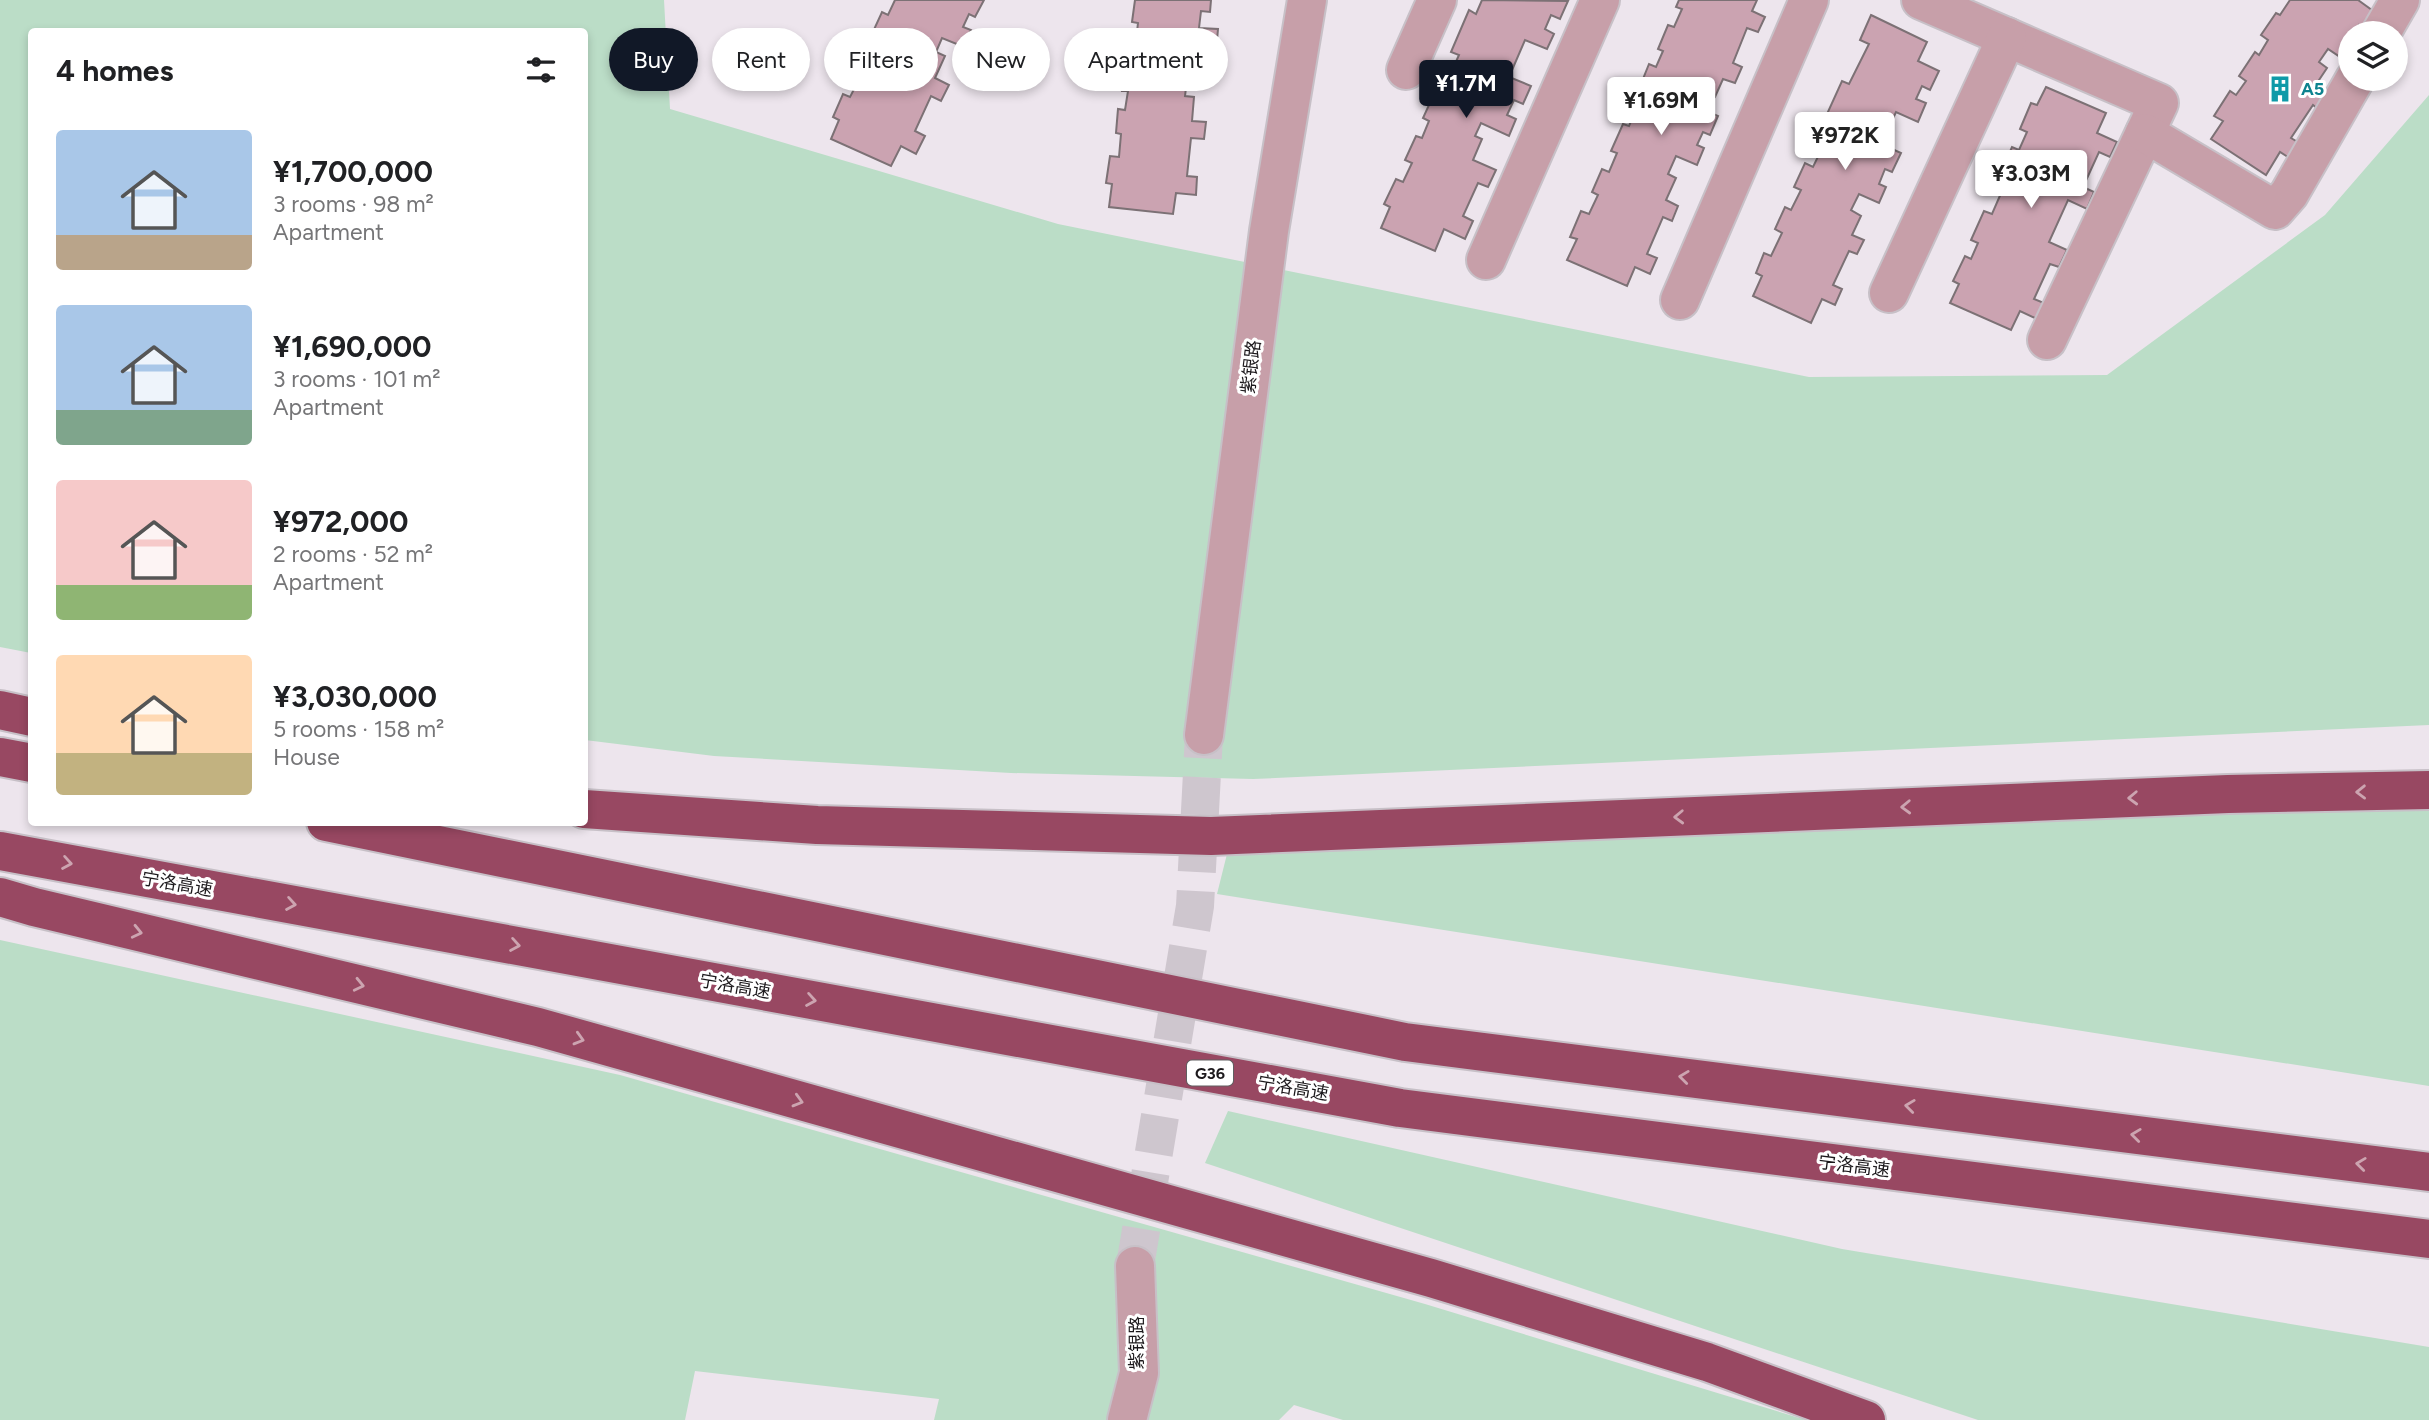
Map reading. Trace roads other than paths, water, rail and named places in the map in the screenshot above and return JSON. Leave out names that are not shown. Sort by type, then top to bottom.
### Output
[{"type":"highway","points":[[0,710],[28,716]]},
{"type":"highway","points":[[0,757],[28,762]]},
{"type":"highway","points":[[588,809],[817,825],[1211,836],[2214,795],[2429,790]]},
{"type":"highway","points":[[346,826],[1405,1042],[2429,1172]]},
{"type":"highway","name":"宁洛高速","points":[[0,851],[1400,1108],[2429,1239]]},
{"type":"highway","points":[[0,897],[578,1039],[1431,1278],[1707,1362],[1866,1420]]},
{"type":"lane","name":"紫银路","points":[[1204,735],[1269,231],[1307,0]]},
{"type":"lane","points":[[1406,70],[1437,0]]},
{"type":"lane","points":[[1486,260],[1600,0]]},
{"type":"lane","points":[[1680,300],[1809,0]]},
{"type":"lane","points":[[2388,21],[2400,0]]},
{"type":"lane","points":[[1940,4],[2007,37],[2159,103],[2047,340]]},
{"type":"lane","points":[[1889,293],[2007,37]]},
{"type":"lane","points":[[2145,133],[2274,210],[2289,194],[2348,91]]},
{"type":"lane","name":"紫银路","points":[[1127,1420],[1139,1373],[1135,1266]]},
{"type":"tunnel","points":[[1135,1266],[1195,906],[1204,735]]},
{"type":"place","name":"A5","points":[[2280,89]]}]
